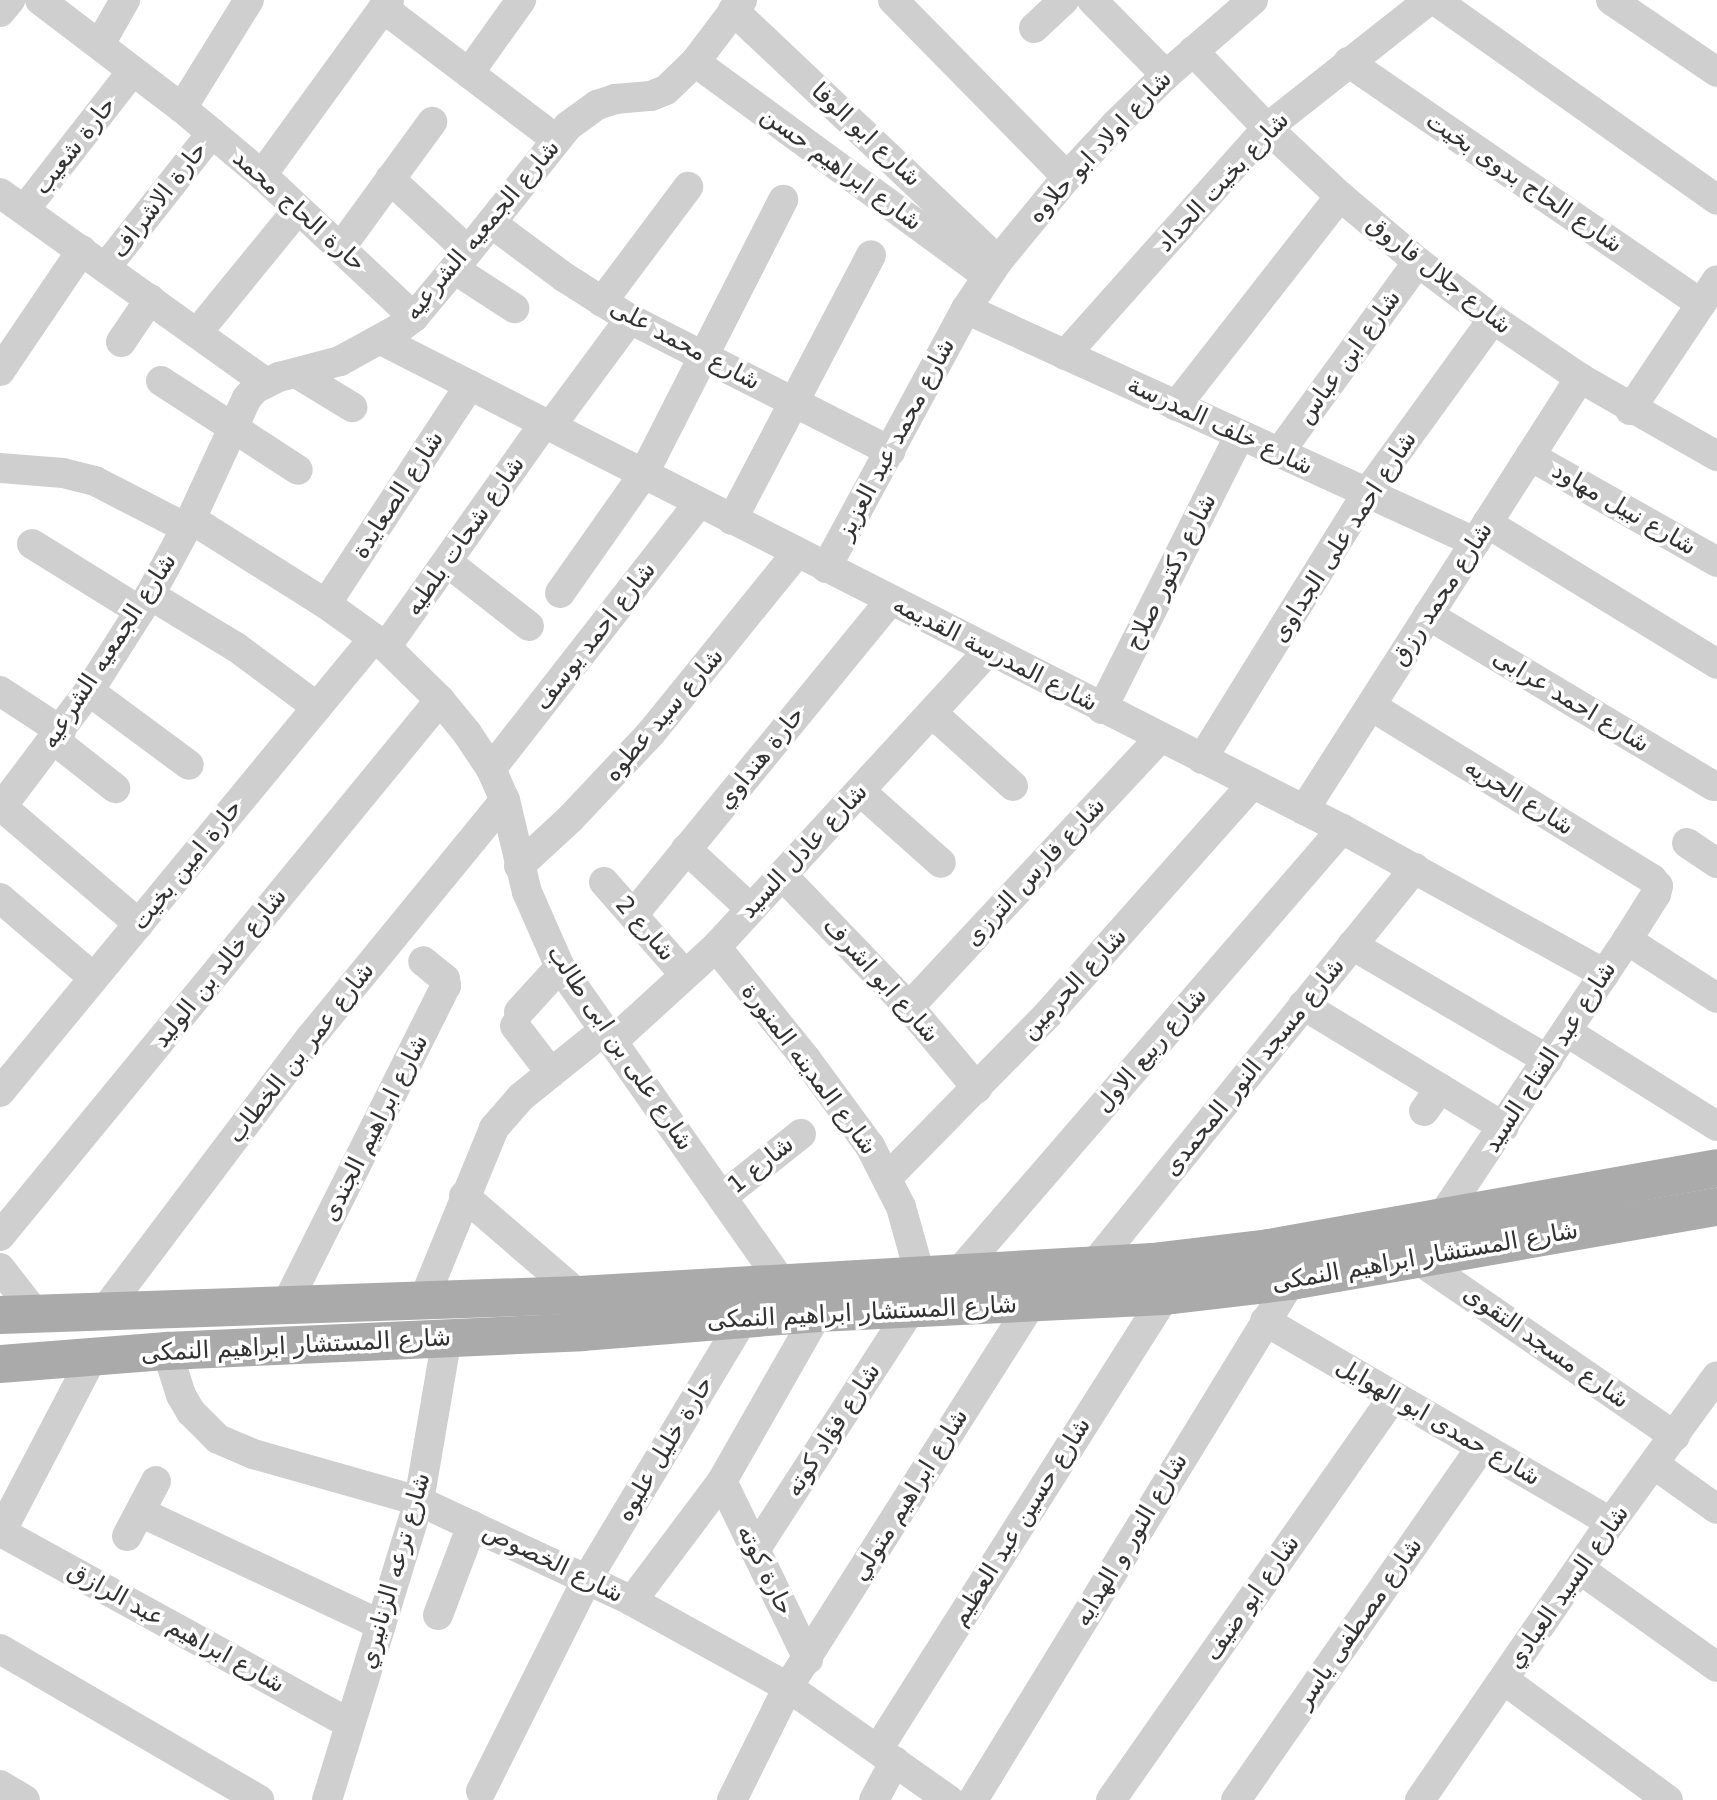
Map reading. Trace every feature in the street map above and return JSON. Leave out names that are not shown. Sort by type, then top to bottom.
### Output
[{"type":"main road","name":"شارع المستشار ابراهيم النمكى","points":[[0,1364],[167,1351],[582,1332],[818,1313],[916,1292],[960,1272],[1093,1266],[1234,1253],[1717,1168]]},
{"type":"main road","name":"شارع المستشار ابراهيم النمكى","points":[[18,1314],[579,1294],[782,1283],[1032,1303],[1165,1296],[1291,1281],[1717,1206]]},
{"type":"main road","points":[[579,1294],[582,1332]]},
{"type":"street","points":[[0,12],[10,0]]},
{"type":"street","name":"حارة الحاج محمد","points":[[40,0],[182,108],[262,175],[414,317]]},
{"type":"street","points":[[100,44],[125,0]]},
{"type":"street","points":[[182,108],[249,0]]},
{"type":"street","points":[[469,72],[521,0]]},
{"type":"street","points":[[893,0],[1067,177]]},
{"type":"street","points":[[1034,29],[1064,0]]},
{"type":"street","points":[[1092,0],[1166,75]]},
{"type":"street","name":"شارع بخيت الحداد","points":[[1065,355],[1267,128],[1429,0]]},
{"type":"street","points":[[1435,0],[1717,200]]},
{"type":"street","points":[[1611,0],[1717,72]]},
{"type":"street","name":"شارع اولاد ابو حلاوه","points":[[966,309],[992,268],[1067,177],[1166,75],[1244,3]]},
{"type":"street","points":[[262,175],[386,4],[557,140]]},
{"type":"street","name":"شارع الجمعيه الشرعيه","points":[[1,808],[58,736],[145,603],[189,524],[247,398],[265,382],[340,361],[382,340],[414,317],[568,126],[597,105],[615,99],[651,96],[666,90],[695,62],[738,5]]},
{"type":"street","name":"شارع ابو الوفا","points":[[738,5],[992,268]]},
{"type":"street","name":"شارع جلال فاروق","points":[[1193,51],[1267,128],[1340,196],[1418,262],[1493,319],[1580,378],[1630,410],[1717,456]]},
{"type":"street","name":"شارع ابراهيم حسن","points":[[695,62],[992,268]]},
{"type":"street","name":"شارع الحاج بدوى بخيت","points":[[1348,62],[1709,292]]},
{"type":"street","name":"حارة شعيب","points":[[26,209],[124,82]]},
{"type":"street","points":[[341,247],[432,122]]},
{"type":"street","name":"حارة الاشراف","points":[[0,371],[94,258],[212,133]]},
{"type":"street","points":[[390,179],[461,260],[514,308]]},
{"type":"street","points":[[602,302],[688,187]]},
{"type":"street","points":[[0,194],[26,209],[265,382]]},
{"type":"street","points":[[1176,406],[1340,196]]},
{"type":"street","points":[[560,593],[643,475],[783,200]]},
{"type":"street","points":[[197,333],[299,209]]},
{"type":"street","name":"شارع محمد على","points":[[491,223],[630,319],[890,451]]},
{"type":"street","points":[[732,520],[871,255]]},
{"type":"street","name":"شارع ابن عباس","points":[[1279,453],[1418,262]]},
{"type":"street","points":[[1630,410],[1709,292]]},
{"type":"street","points":[[122,343],[150,299]]},
{"type":"street","name":"شارع خلف المدرسة","points":[[966,309],[1367,493],[1481,533],[1717,664]]},
{"type":"street","name":"شارع محمد عبد العزيز","points":[[826,568],[966,309]]},
{"type":"street","name":"شارع شحات بلطيه","points":[[380,643],[447,562],[630,319]]},
{"type":"street","name":"شارع احمد على الجداوى","points":[[1202,759],[1367,493],[1493,319]]},
{"type":"street","name":"شارع المدرسة القديمه","points":[[382,340],[1342,829],[1605,974]]},
{"type":"street","points":[[296,373],[352,407]]},
{"type":"street","name":"شارع محمد رزق","points":[[1304,810],[1580,378]]},
{"type":"street","points":[[161,381],[298,470]]},
{"type":"street","name":"شارع الصعايدة","points":[[326,604],[470,386]]},
{"type":"street","name":"شارع دكتور صلاح","points":[[1102,709],[1240,435]]},
{"type":"street","name":"شارع نبيل مهاود","points":[[1530,456],[1717,562]]},
{"type":"street","name":"شارع على بن ابى طالب","points":[[0,468],[46,471],[95,481],[189,524],[326,604],[380,643],[440,700],[491,769],[505,800],[519,866],[536,918],[560,967],[782,1283]]},
{"type":"street","name":"شارع احمد يوسف","points":[[491,769],[699,503]]},
{"type":"street","points":[[32,544],[236,647],[317,707]]},
{"type":"street","name":"شارع سيد عطوه","points":[[519,866],[570,819],[651,733],[797,553]]},
{"type":"street","points":[[447,562],[529,626]]},
{"type":"street","name":"حارة هنداوي","points":[[632,915],[890,601]]},
{"type":"street","name":"شارع احمد عرابى","points":[[1428,615],[1714,786]]},
{"type":"street","name":"حارة امين بخيت","points":[[0,1092],[317,707],[380,643]]},
{"type":"street","name":"شارع عادل السيد","points":[[424,1299],[464,1196],[494,1128],[506,1112],[551,1073],[608,1037],[716,947],[988,651]]},
{"type":"street","points":[[0,691],[58,736],[115,788]]},
{"type":"street","points":[[89,691],[190,765]]},
{"type":"street","name":"شارع خالد بن الوليد","points":[[0,1236],[440,700]]},
{"type":"street","name":"شارع الحريه","points":[[1371,706],[1652,879],[1657,886],[1656,894]]},
{"type":"street","points":[[932,713],[1013,786]]},
{"type":"street","name":"شارع فارس الترزى","points":[[909,1007],[1160,738]]},
{"type":"street","name":"شارع الحرمين","points":[[888,1177],[1118,937],[1252,784]]},
{"type":"street","points":[[860,790],[941,863]]},
{"type":"street","name":"شارع عمر بن الخطاب","points":[[105,1310],[311,1037],[505,800]]},
{"type":"street","points":[[1,808],[139,924]]},
{"type":"street","name":"شارع ربيع الاول","points":[[960,1272],[1342,829]]},
{"type":"street","points":[[1687,843],[1717,863]]},
{"type":"street","points":[[686,849],[751,909]]},
{"type":"street","name":"شارع مسجد النور المحمدى","points":[[1093,1266],[1415,868]]},
{"type":"street","name":"شارع ابو اشرف","points":[[782,875],[909,1007],[977,1087]]},
{"type":"street","name":"شارع 2","points":[[604,882],[685,975]]},
{"type":"street","name":"شارع عبد الفتاح السيد","points":[[1441,1218],[1504,1127],[1656,894]]},
{"type":"street","points":[[0,898],[94,978]]},
{"type":"street","points":[[1627,940],[1717,998]]},
{"type":"street","points":[[1352,945],[1548,1060]]},
{"type":"street","name":"شارع المدينه المنورة","points":[[716,947],[842,1106],[888,1177],[912,1237],[916,1292]]},
{"type":"street","name":"شارع ابراهيم الجندى","points":[[287,1303],[446,986],[445,979],[423,961]]},
{"type":"street","points":[[551,1073],[517,1019],[560,967]]},
{"type":"street","points":[[1303,1005],[1432,1100],[1504,1127]]},
{"type":"street","points":[[1567,1032],[1717,1126]]},
{"type":"street","name":"شارع 1","points":[[722,1197],[801,1133]]},
{"type":"street","points":[[464,1196],[579,1294]]},
{"type":"street","name":"شارع مسجد التقوى","points":[[1417,1259],[1675,1436]]},
{"type":"street","points":[[0,1268],[18,1314]]},
{"type":"street","name":"شارع النور و الهدايه","points":[[973,1800],[1291,1281]]},
{"type":"street","name":"شارع فؤاد كوته","points":[[755,1550],[916,1292]]},
{"type":"street","name":"شارع حسين عبد العظيم","points":[[874,1800],[886,1755],[1165,1296]]},
{"type":"street","name":"شارع ابراهيم متولي","points":[[732,1800],[788,1687],[1032,1303]]},
{"type":"street","points":[[632,1601],[722,1481],[818,1313]]},
{"type":"street","name":"حارة خليل عليوه","points":[[481,1791],[587,1579],[743,1319]]},
{"type":"street","name":"شارع حمدى ابو الهوايل","points":[[1265,1321],[1611,1522]]},
{"type":"street","name":"شارع ترعه الزنانيري","points":[[327,1800],[419,1501],[447,1338]]},
{"type":"street","name":"شارع الخصوص","points":[[167,1351],[186,1404],[203,1426],[218,1438],[253,1454],[419,1501],[632,1601],[788,1687],[949,1800]]},
{"type":"street","points":[[1,1533],[93,1356]]},
{"type":"street","name":"شارع السيد العبادي","points":[[1435,1795],[1504,1680],[1611,1522],[1655,1465],[1717,1376]]},
{"type":"street","name":"شارع ابو ضيف","points":[[1111,1800],[1394,1396]]},
{"type":"street","name":"شارع مصطفى ياسر","points":[[1236,1800],[1481,1447]]},
{"type":"street","points":[[1655,1465],[1717,1509]]},
{"type":"street","points":[[156,1481],[134,1524],[380,1625]]},
{"type":"street","name":"حارة كوته","points":[[722,1481],[808,1659]]},
{"type":"street","points":[[438,1615],[472,1525]]},
{"type":"street","name":"شارع ابراهيم عبد الرازق","points":[[1,1533],[350,1724]]},
{"type":"street","points":[[1581,1570],[1717,1667]]},
{"type":"street","points":[[0,1649],[259,1800]]},
{"type":"street","points":[[1504,1680],[1668,1800]]},
{"type":"street","points":[[0,1786],[25,1800]]}]
